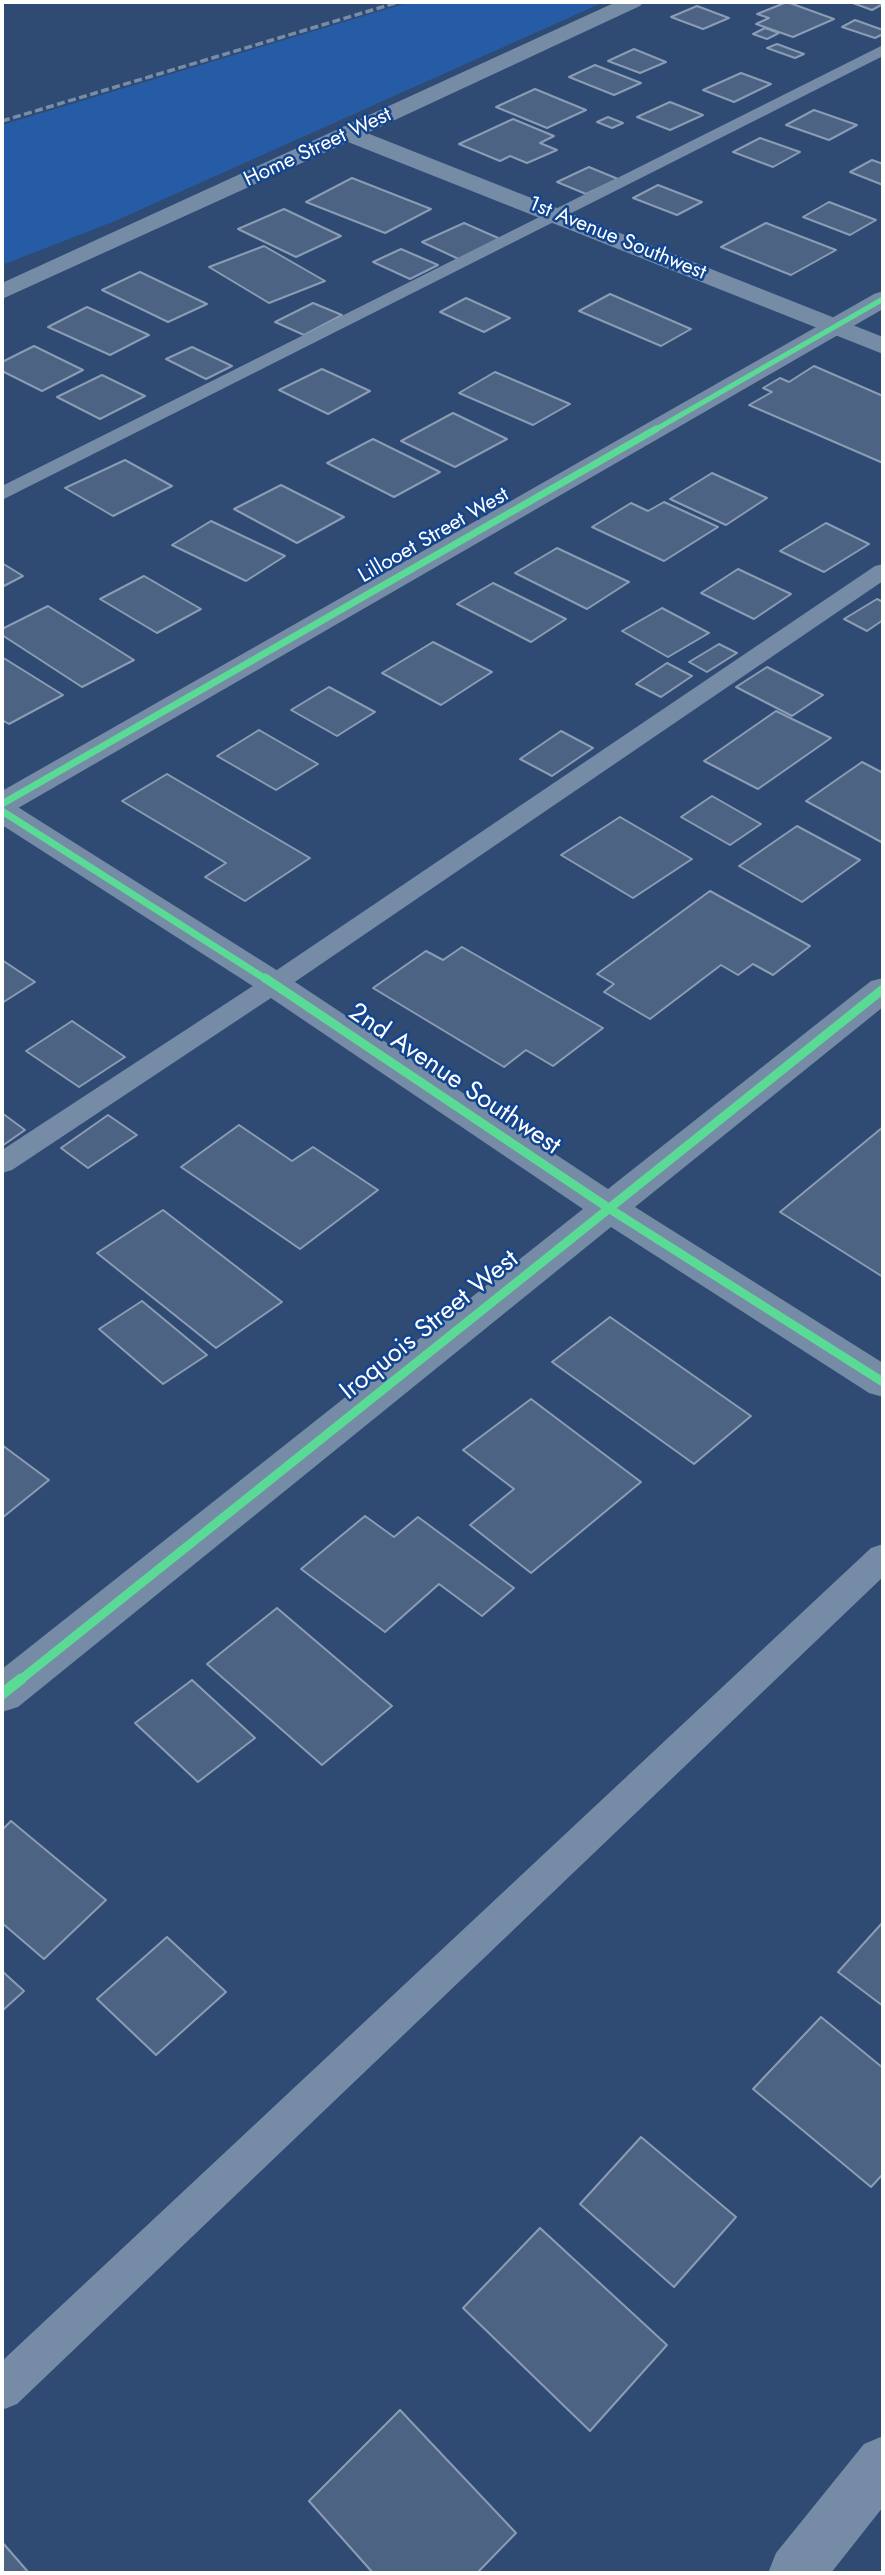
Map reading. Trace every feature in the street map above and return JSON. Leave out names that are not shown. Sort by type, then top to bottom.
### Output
[{"type":"street","name":"Home Street West","points":[[2,292],[633,2]]},
{"type":"street","name":"1st Avenue Southwest","points":[[349,134],[883,346]]},
{"type":"street","name":"Lillooet Street West","points":[[2,804],[883,299]]},
{"type":"street","name":"2nd Avenue Southwest","points":[[2,811],[274,984],[610,1209],[883,1382]]},
{"type":"street","name":"Iroquois Street West","points":[[2,1694],[883,989]]},
{"type":"street","points":[[796,2573],[880,2474]]},
{"type":"lane","points":[[2,494],[883,50]]},
{"type":"lane","points":[[2,1163],[274,984],[883,571]]},
{"type":"lane","points":[[2,2389],[883,1557]]},
{"type":"shaded area","points":[[410,2],[604,2],[115,221],[2,265],[2,125]]},
{"type":"building","points":[[787,2],[834,19],[793,37],[756,24],[769,18],[757,14]]},
{"type":"building","points":[[850,2],[883,2],[883,4],[872,10]]},
{"type":"building","points":[[697,6],[729,18],[703,29],[671,17]]},
{"type":"building","points":[[855,20],[883,30],[883,34],[875,38],[842,27]]},
{"type":"building","points":[[765,28],[779,33],[767,39],[753,34]]},
{"type":"building","points":[[777,44],[804,54],[795,58],[767,48]]},
{"type":"building","points":[[634,49],[666,62],[640,73],[608,61]]},
{"type":"building","points":[[595,65],[641,83],[614,95],[569,77]]},
{"type":"building","points":[[741,73],[771,84],[734,102],[703,90]]},
{"type":"building","points":[[535,89],[586,110],[547,128],[496,107]]},
{"type":"building","points":[[670,102],[703,115],[670,130],[637,117]]},
{"type":"building","points":[[814,110],[857,125],[829,140],[786,125]]},
{"type":"building","points":[[608,117],[623,123],[612,128],[597,122]]},
{"type":"building","points":[[513,119],[554,136],[540,143],[557,150],[527,163],[510,156],[500,161],[459,144]]},
{"type":"building","points":[[760,138],[800,152],[773,167],[733,152]]},
{"type":"building","points":[[872,160],[883,164],[883,185],[850,172]]},
{"type":"building","points":[[589,167],[618,179],[586,194],[557,182]]},
{"type":"building","points":[[352,178],[431,209],[385,233],[306,202]]},
{"type":"building","points":[[658,185],[702,202],[677,215],[633,198]]},
{"type":"building","points":[[829,202],[876,220],[850,235],[803,217]]},
{"type":"building","points":[[284,209],[341,236],[296,257],[238,229]]},
{"type":"building","points":[[464,223],[505,241],[463,261],[422,242]]},
{"type":"building","points":[[766,223],[836,250],[791,275],[721,247]]},
{"type":"building","points":[[264,246],[325,281],[269,303],[209,267]]},
{"type":"building","points":[[401,249],[438,265],[410,279],[373,262]]},
{"type":"building","points":[[140,272],[207,304],[168,322],[102,290]]},
{"type":"building","points":[[610,294],[691,329],[661,346],[579,311]]},
{"type":"building","points":[[466,298],[510,318],[484,332],[440,312]]},
{"type":"building","points":[[313,303],[342,315],[304,335],[275,322]]},
{"type":"building","points":[[87,307],[149,335],[110,355],[48,327]]},
{"type":"building","points":[[34,346],[83,370],[42,391],[2,371],[2,362]]},
{"type":"building","points":[[192,347],[232,366],[206,379],[166,359]]},
{"type":"building","points":[[814,366],[883,396],[883,463],[749,405],[772,392],[763,388],[780,378],[789,382]]},
{"type":"building","points":[[322,369],[370,391],[328,414],[279,390]]},
{"type":"building","points":[[495,372],[570,404],[533,425],[459,393]]},
{"type":"building","points":[[102,375],[145,396],[100,419],[57,397]]},
{"type":"building","points":[[453,413],[507,439],[455,467],[401,441]]},
{"type":"building","points":[[373,439],[440,472],[394,497],[327,463]]},
{"type":"building","points":[[125,460],[172,486],[113,516],[65,488]]},
{"type":"building","points":[[712,473],[767,498],[726,525],[670,499]]},
{"type":"building","points":[[281,485],[344,517],[297,543],[234,509]]},
{"type":"building","points":[[664,502],[718,527],[664,561],[592,527],[631,503],[648,511]]},
{"type":"building","points":[[211,521],[285,556],[246,581],[172,545]]},
{"type":"building","points":[[826,523],[869,544],[824,572],[780,551]]},
{"type":"building","points":[[557,548],[629,582],[587,609],[515,573]]},
{"type":"building","points":[[2,563],[23,576],[2,587]]},
{"type":"building","points":[[738,569],[791,594],[754,619],[701,593]]},
{"type":"building","points":[[144,576],[201,609],[157,633],[100,599]]},
{"type":"building","points":[[493,583],[566,619],[531,642],[457,604]]},
{"type":"building","points":[[877,599],[883,602],[883,620],[867,631],[844,619]]},
{"type":"building","points":[[48,606],[134,660],[82,687],[2,635],[2,629]]},
{"type":"building","points":[[662,608],[709,633],[668,657],[622,631]]},
{"type":"building","points":[[433,642],[492,672],[441,705],[382,673]]},
{"type":"building","points":[[719,644],[737,653],[707,672],[689,662]]},
{"type":"building","points":[[2,657],[63,695],[9,724],[2,720]]},
{"type":"building","points":[[667,663],[692,676],[661,697],[636,684]]},
{"type":"building","points":[[767,667],[823,695],[792,716],[736,687]]},
{"type":"building","points":[[329,687],[375,712],[337,736],[291,710]]},
{"type":"building","points":[[776,711],[831,738],[758,789],[704,761]]},
{"type":"building","points":[[259,730],[318,764],[276,790],[217,756]]},
{"type":"building","points":[[561,731],[593,748],[552,776],[520,759]]},
{"type":"building","points":[[862,762],[883,773],[883,843],[806,801]]},
{"type":"building","points":[[167,774],[310,858],[245,901],[205,877],[226,863],[122,801]]},
{"type":"building","points":[[712,796],[761,824],[730,845],[681,817]]},
{"type":"building","points":[[620,817],[692,859],[633,898],[561,855]]},
{"type":"building","points":[[797,826],[860,860],[802,902],[739,866]]},
{"type":"building","points":[[710,891],[810,946],[773,975],[753,964],[738,975],[721,965],[650,1019],[604,992],[614,984],[597,974]]},
{"type":"building","points":[[462,947],[603,1028],[553,1066],[526,1050],[504,1067],[373,988],[426,951],[443,960]]},
{"type":"building","points":[[2,960],[35,982],[2,1003]]},
{"type":"building","points":[[72,1021],[125,1057],[79,1087],[26,1051]]},
{"type":"building","points":[[2,1113],[25,1130],[2,1146]]},
{"type":"building","points":[[108,1115],[137,1135],[88,1168],[61,1148]]},
{"type":"building","points":[[239,1125],[292,1161],[313,1147],[378,1190],[300,1249],[181,1167]]},
{"type":"building","points":[[883,1127],[883,1277],[780,1212]]},
{"type":"building","points":[[163,1210],[282,1302],[216,1348],[97,1253]]},
{"type":"building","points":[[142,1301],[207,1355],[163,1384],[99,1329]]},
{"type":"building","points":[[610,1317],[751,1416],[694,1464],[552,1362]]},
{"type":"building","points":[[531,1399],[641,1482],[531,1573],[470,1525],[514,1489],[463,1450]]},
{"type":"building","points":[[2,1445],[49,1480],[2,1518]]},
{"type":"building","points":[[365,1516],[394,1537],[418,1517],[514,1588],[482,1616],[439,1584],[385,1632],[301,1569]]},
{"type":"building","points":[[277,1608],[392,1706],[322,1765],[207,1664]]},
{"type":"building","points":[[192,1680],[255,1738],[198,1782],[135,1723]]},
{"type":"building","points":[[11,1821],[106,1900],[44,1959],[2,1923],[2,1830]]},
{"type":"building","points":[[883,1922],[883,2006],[838,1972]]},
{"type":"building","points":[[167,1937],[226,1992],[156,2055],[97,1999]]},
{"type":"building","points":[[2,1971],[24,1991],[2,2011]]},
{"type":"building","points":[[821,2017],[883,2068],[883,2174],[871,2187],[753,2089]]},
{"type":"building","points":[[641,2137],[736,2217],[674,2287],[580,2204]]},
{"type":"building","points":[[540,2228],[667,2345],[590,2431],[463,2308]]},
{"type":"building","points":[[400,2410],[516,2533],[477,2573],[373,2573],[309,2501]]},
{"type":"building","points":[[2,2542],[29,2573],[2,2573]]},
{"type":"railway","points":[[2,121],[399,2]]},
{"type":"cycle path","points":[[2,804],[883,299]]},
{"type":"cycle path","points":[[2,811],[274,984],[610,1209],[883,1382]]},
{"type":"cycle path","points":[[2,1694],[883,989]]}]
